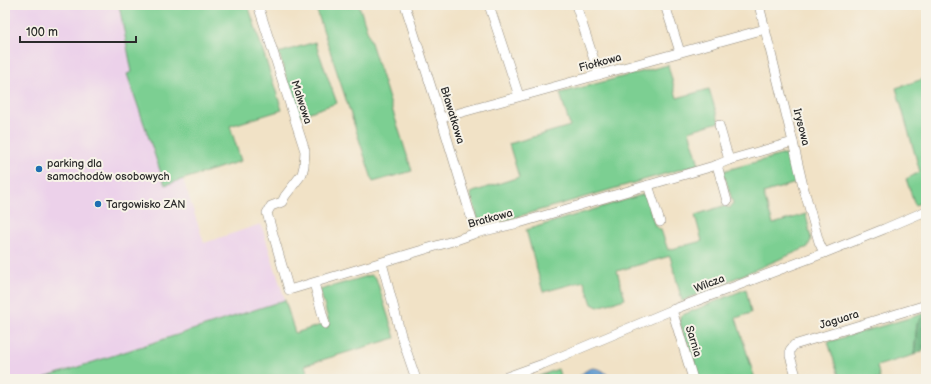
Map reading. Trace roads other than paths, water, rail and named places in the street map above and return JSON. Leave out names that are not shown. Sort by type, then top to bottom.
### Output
[{"type":"street","name":"Malwowa","points":[[258,5],[305,150],[302,174],[282,202]]},
{"type":"street","name":"Bławatkowa","points":[[405,5],[476,233]]},
{"type":"street","points":[[488,5],[519,96]]},
{"type":"street","points":[[576,5],[599,74]]},
{"type":"street","points":[[665,5],[680,52]]},
{"type":"street","name":"Irysowa","points":[[759,5],[803,186],[819,242],[824,253]]},
{"type":"street","name":"Fiołkowa","points":[[441,118],[765,29]]},
{"type":"street","points":[[719,125],[730,160]]},
{"type":"street","name":"Bratkowa","points":[[282,202],[271,206],[267,213],[289,290],[382,263],[476,233],[519,223],[793,142]]},
{"type":"street","points":[[717,165],[727,201]]},
{"type":"street","points":[[648,185],[660,222]]},
{"type":"street","name":"Wilcza","points":[[501,379],[543,364],[672,310],[824,253],[926,211]]},
{"type":"street","points":[[382,263],[401,335],[416,379]]},
{"type":"street","points":[[314,283],[325,324]]},
{"type":"street","name":"Jaguara","points":[[797,379],[790,356],[790,350],[794,345],[926,305]]},
{"type":"street","name":"Sarnia","points":[[672,310],[693,379]]},
{"type":"water","points":[[593,368],[603,371],[610,379],[578,379],[584,372]]},
{"type":"place","name":"parking dla samochodów osobowych","points":[[39,169]]},
{"type":"place","name":"Targowisko ZAN","points":[[98,204]]}]
